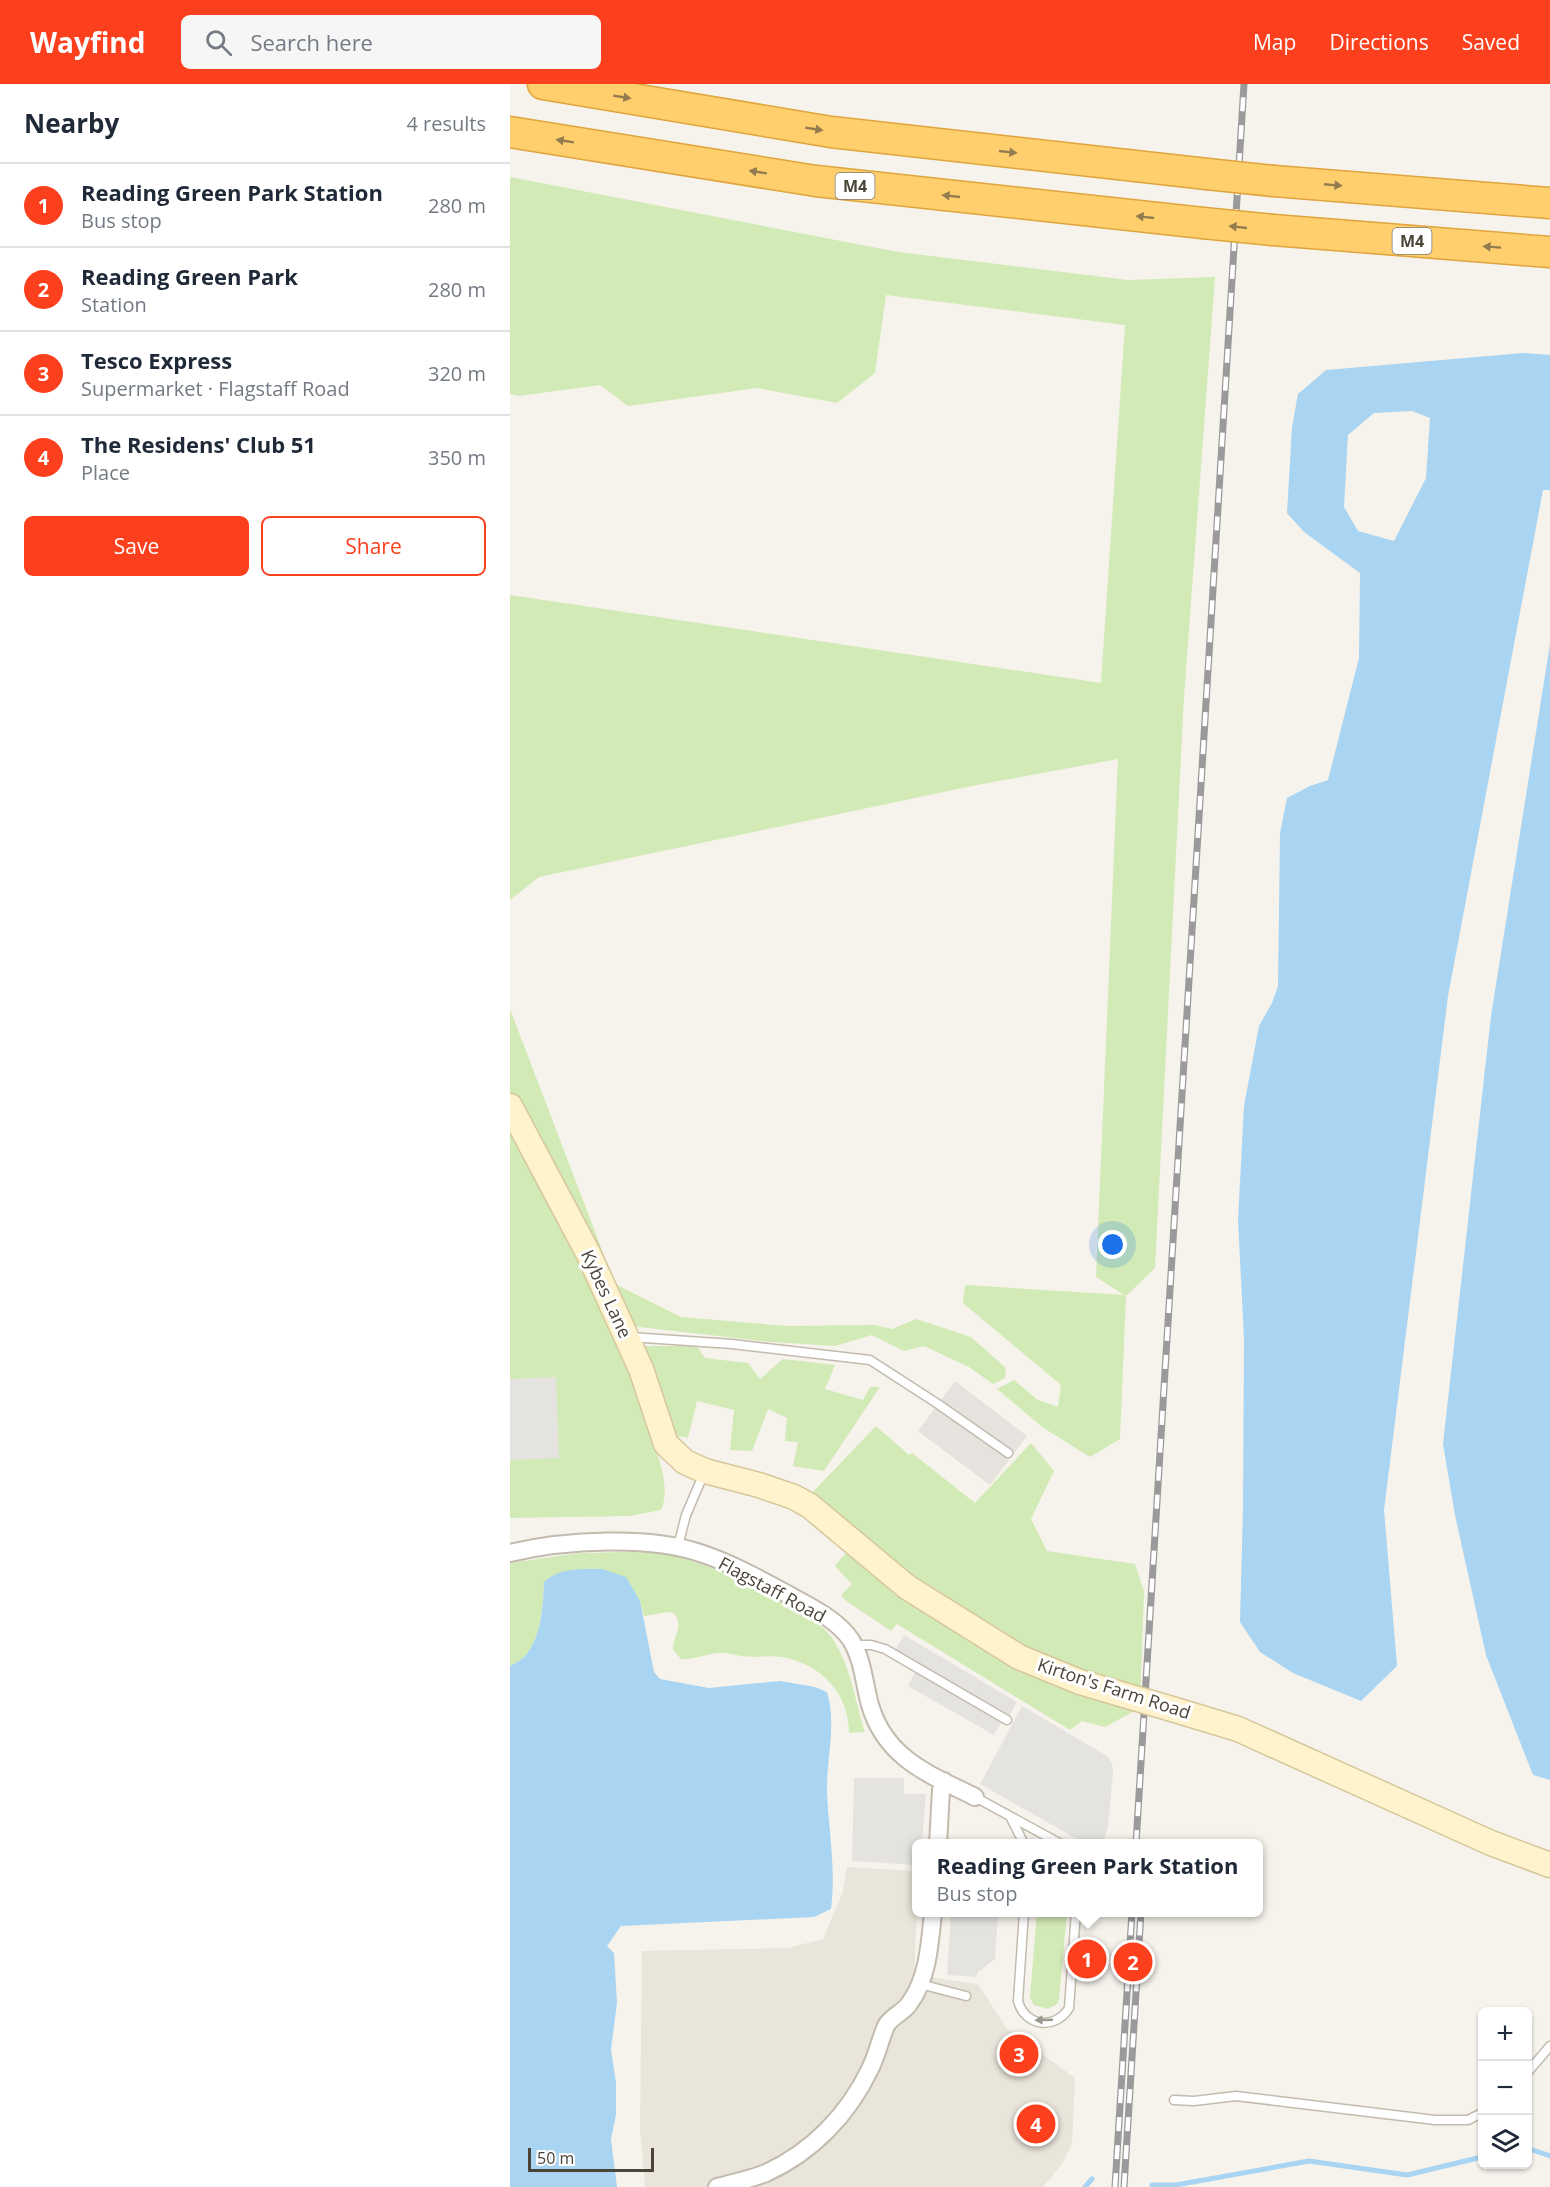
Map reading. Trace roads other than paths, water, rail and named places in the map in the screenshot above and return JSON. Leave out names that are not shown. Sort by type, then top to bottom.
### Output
[{"type":"highway","points":[[543,84],[831,132],[1274,181],[1550,203]]},
{"type":"highway","name":"M4","points":[[510,132],[816,181],[1273,230],[1550,252]]},
{"type":"street","name":"Kybes Lane","points":[[510,1106],[588,1253],[641,1369],[666,1444],[685,1462],[705,1471]]},
{"type":"street","name":"Kirton's Farm Road","points":[[705,1471],[759,1485],[794,1497],[810,1506],[907,1587],[1019,1657],[1080,1682],[1238,1729],[1491,1843],[1550,1865]]},
{"type":"street","name":"Flagstaff Road","points":[[510,1553],[581,1543],[626,1542],[678,1546],[704,1554],[762,1581],[825,1615],[850,1639],[861,1664],[869,1703],[881,1732],[900,1755],[944,1782],[975,1797]]},
{"type":"street","points":[[938,1839],[941,1790],[944,1782]]},
{"type":"street","points":[[717,2187],[764,2174],[792,2159],[824,2134],[839,2118],[870,2068],[887,2024],[908,2006],[920,1984],[925,1969],[932,1917]]},
{"type":"lane","points":[[626,1337],[642,1336],[732,1344],[870,1360],[1008,1453]]},
{"type":"lane","points":[[678,1546],[690,1504],[705,1471]]},
{"type":"lane","points":[[853,1646],[871,1645],[885,1649],[1007,1720]]},
{"type":"lane","points":[[975,1797],[1052,1839]]},
{"type":"lane","points":[[1009,1815],[1022,1839]]},
{"type":"lane","points":[[1024,1917],[1018,2001],[1025,2016],[1033,2021],[1044,2022],[1062,2017],[1069,2008],[1076,1917]]},
{"type":"lane","points":[[920,1984],[966,1996]]},
{"type":"lane","points":[[1532,2067],[1550,2046]]},
{"type":"lane","points":[[1174,2100],[1194,2101],[1236,2096],[1435,2120],[1468,2120],[1478,2115]]},
{"type":"water","points":[[1523,353],[1550,355],[1550,490],[1543,490],[1448,996],[1384,1510],[1397,1666],[1361,1701],[1293,1673],[1260,1652],[1240,1622],[1244,1339],[1238,1220],[1244,1106],[1259,1026],[1272,1003],[1278,986],[1280,833],[1287,798],[1328,780],[1359,658],[1360,573],[1304,532],[1287,513],[1292,427],[1298,394],[1326,370]],"holes":[[[1412,411],[1430,418],[1426,478],[1394,541],[1358,531],[1344,507],[1348,435],[1374,413]]]},
{"type":"water","points":[[1550,644],[1550,1780],[1533,1775],[1486,1655],[1455,1515],[1443,1444],[1491,1016]]},
{"type":"water","points":[[602,1569],[626,1577],[640,1601],[654,1672],[660,1679],[709,1688],[780,1681],[815,1687],[827,1692],[831,1717],[827,1793],[832,1865],[831,1909],[814,1917],[621,1926],[607,1946],[614,1953],[617,2003],[611,2049],[616,2083],[616,2115],[611,2139],[617,2187],[510,2187],[510,1666],[524,1657],[535,1639],[541,1620],[544,1582],[564,1571]]},
{"type":"waterway","points":[[1532,2150],[1550,2156]]},
{"type":"waterway","points":[[1152,2185],[1176,2185],[1309,2161],[1407,2175],[1478,2158]]},
{"type":"waterway","points":[[1085,2187],[1092,2179]]},
{"type":"railway","points":[[1136,1839],[1244,84]]},
{"type":"railway","points":[[1115,2187],[1132,1917]]},
{"type":"railway","points":[[1124,2187],[1141,1917]]},
{"type":"place","name":"Reading Green Park Station","points":[[1087,1959]]},
{"type":"place","name":"Reading Green Park","points":[[1133,1962]]},
{"type":"place","name":"Tesco Express","points":[[1019,2054]]},
{"type":"place","name":"The Residens' Club 51","points":[[1036,2124]]}]
